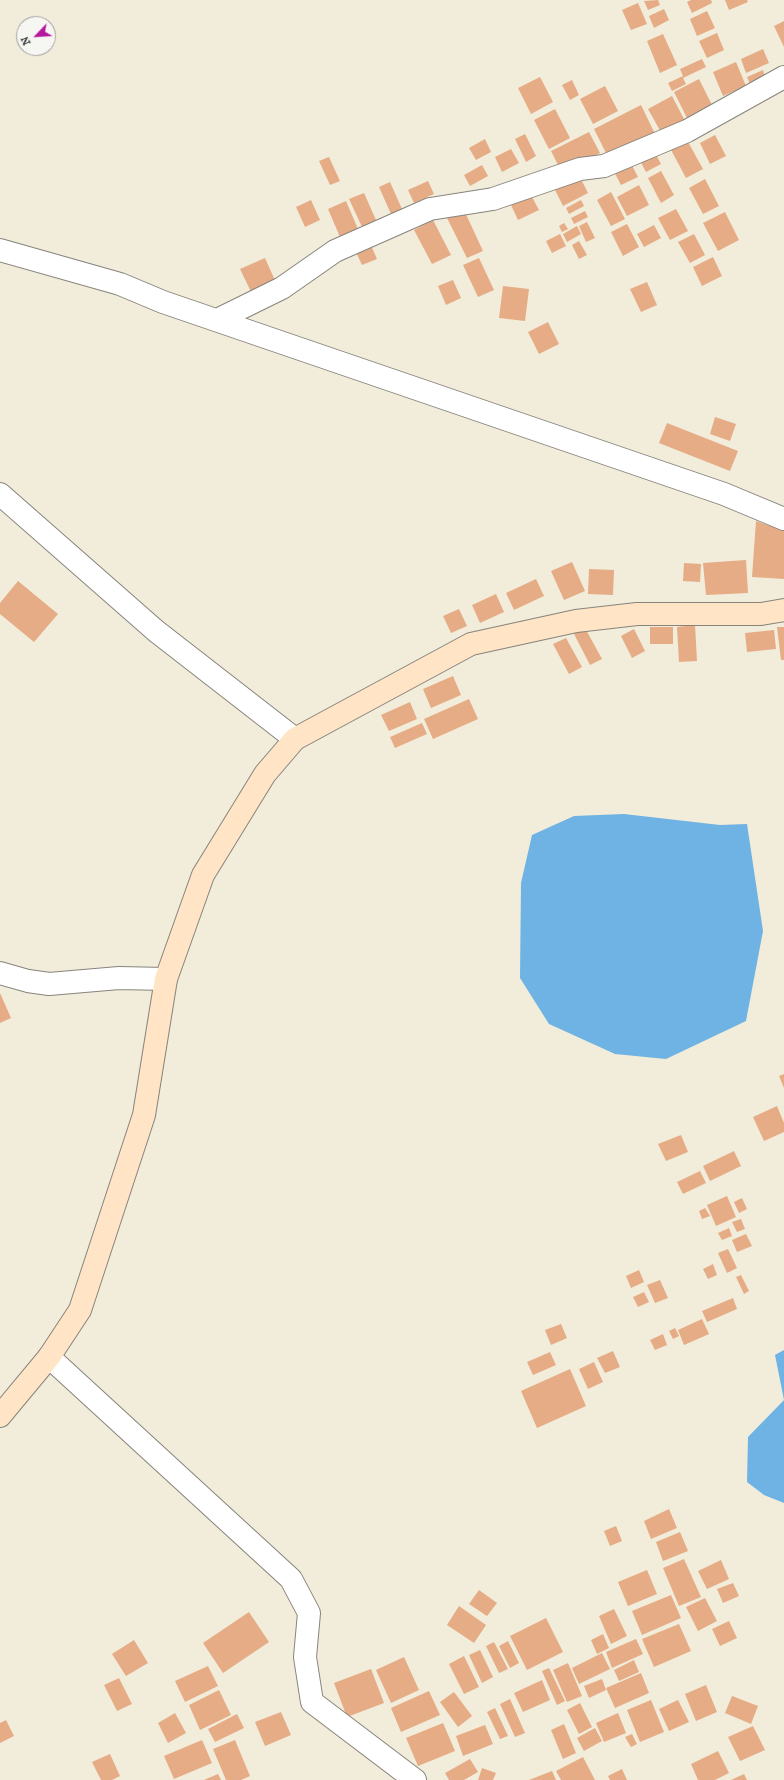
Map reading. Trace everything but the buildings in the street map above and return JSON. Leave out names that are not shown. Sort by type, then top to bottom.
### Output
[{"type":"street","points":[[217,320],[282,288],[335,251],[430,209],[493,199],[580,169],[604,166],[687,131],[784,77]]},
{"type":"street","points":[[0,250],[120,284],[217,320],[724,494],[784,518]]},
{"type":"street","points":[[0,494],[156,631],[295,739]]},
{"type":"street","points":[[0,1416],[49,1357],[80,1310],[144,1115],[166,979],[203,875],[265,774],[295,739],[471,644],[576,621],[630,615],[761,614],[784,610]]},
{"type":"street","points":[[0,973],[28,981],[49,984],[119,978],[166,979]]},
{"type":"street","points":[[49,1357],[291,1579],[309,1613],[305,1657],[312,1702],[415,1780]]},
{"type":"water","points":[[624,814],[720,825],[747,824],[763,931],[746,1021],[666,1059],[615,1054],[549,1024],[520,978],[521,883],[532,835],[574,816]]},
{"type":"water","points":[[784,1350],[784,1400],[775,1355]]},
{"type":"water","points":[[784,1400],[784,1503],[764,1495],[747,1482],[748,1437]]}]
